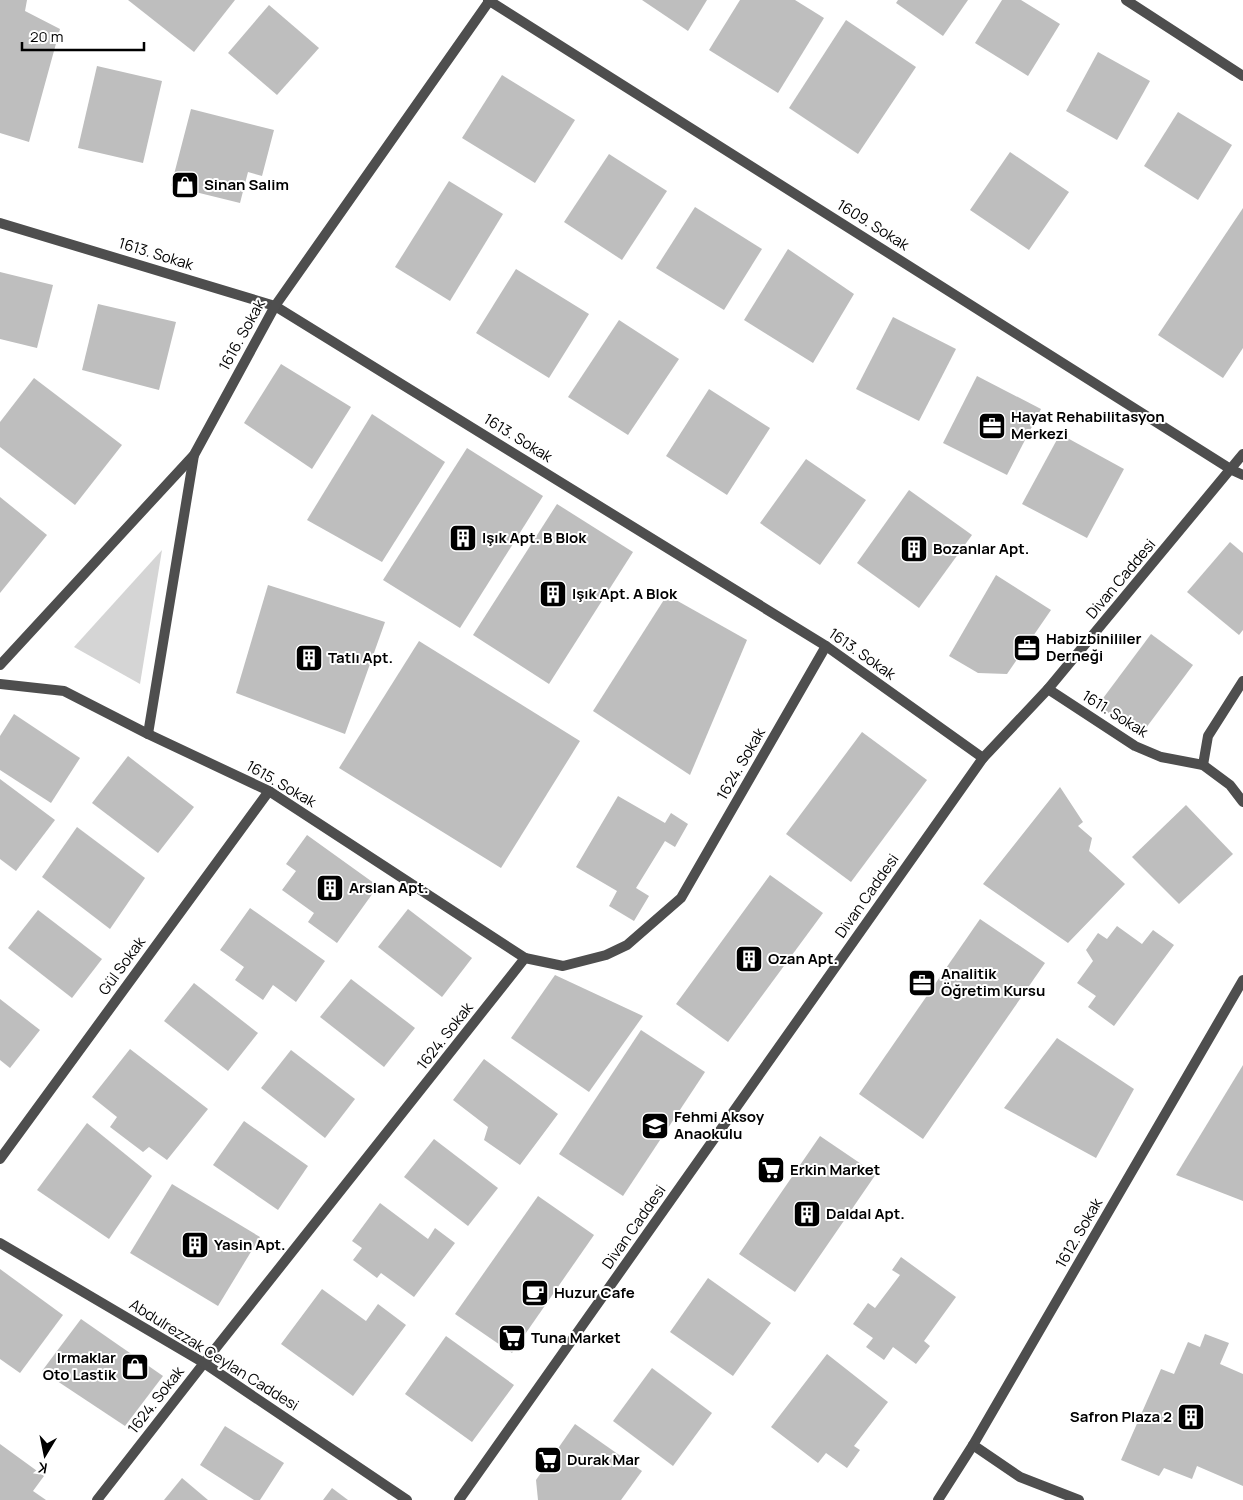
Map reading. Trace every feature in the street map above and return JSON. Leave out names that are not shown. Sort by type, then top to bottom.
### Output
[{"type":"street","name":"1616. Sokak","points":[[0,665],[194,455],[275,306],[489,0]]},
{"type":"street","name":"1609. Sokak","points":[[489,0],[1232,470],[1243,475]]},
{"type":"street","points":[[1126,0],[1243,76]]},
{"type":"street","name":"1613. Sokak","points":[[0,222],[275,306],[826,646],[983,758]]},
{"type":"street","name":"Divan Caddesi","points":[[459,1500],[983,758],[1048,689],[1232,470],[1243,454]]},
{"type":"street","points":[[148,734],[194,455]]},
{"type":"street","name":"1624. Sokak","points":[[97,1500],[525,958],[563,966],[606,955],[627,945],[681,898],[826,646]]},
{"type":"street","points":[[1203,765],[1208,736],[1243,680]]},
{"type":"street","name":"1615. Sokak","points":[[0,684],[64,691],[148,734],[269,791],[525,958]]},
{"type":"street","name":"1611. Sokak","points":[[1048,689],[1135,746],[1161,757],[1203,765],[1230,785],[1243,802]]},
{"type":"street","name":"Gül Sokak","points":[[0,1159],[269,791]]},
{"type":"street","name":"1612. Sokak","points":[[938,1500],[973,1445],[1243,980]]},
{"type":"street","name":"Abdulrezzak Ceylan Caddesi","points":[[0,1243],[204,1363],[406,1500]]},
{"type":"street","points":[[973,1445],[1020,1477],[1079,1500]]},
{"type":"shaded area","points":[[162,550],[140,684],[74,647]]},
{"type":"building","points":[[0,0],[27,0],[25,11],[60,29],[29,142],[0,133]]},
{"type":"building","points":[[128,0],[235,0],[194,52]]},
{"type":"building","points":[[642,0],[707,0],[688,31]]},
{"type":"building","points":[[740,0],[795,0],[824,18],[778,93],[709,50]]},
{"type":"building","points":[[898,0],[968,0],[943,36],[896,3]]},
{"type":"building","points":[[1002,0],[1021,0],[1060,24],[1028,76],[975,43]]},
{"type":"building","points":[[269,5],[319,48],[277,95],[228,53]]},
{"type":"building","points":[[846,20],[916,67],[858,154],[789,108]]},
{"type":"building","points":[[1098,52],[1150,81],[1117,140],[1066,111]]},
{"type":"building","points":[[97,66],[162,81],[143,163],[78,148]]},
{"type":"building","points":[[502,75],[575,120],[535,183],[462,138]]},
{"type":"building","points":[[191,109],[274,130],[262,176],[248,172],[240,203],[171,186]]},
{"type":"building","points":[[1178,112],[1232,145],[1198,200],[1144,166]]},
{"type":"building","points":[[1010,152],[1069,192],[1029,250],[970,210]]},
{"type":"building","points":[[609,154],[667,191],[622,260],[564,222]]},
{"type":"building","points":[[449,181],[503,214],[450,301],[395,267]]},
{"type":"building","points":[[695,207],[762,249],[724,310],[656,268]]},
{"type":"building","points":[[1243,208],[1243,348],[1223,378],[1158,335]]},
{"type":"building","points":[[788,249],[854,294],[813,363],[744,320]]},
{"type":"building","points":[[516,269],[589,314],[549,378],[476,333]]},
{"type":"building","points":[[0,272],[53,285],[37,348],[0,339]]},
{"type":"building","points":[[98,304],[176,322],[159,390],[82,370]]},
{"type":"building","points":[[893,317],[956,349],[919,421],[856,389]]},
{"type":"building","points":[[619,320],[679,359],[628,435],[568,397]]},
{"type":"building","points":[[281,364],[351,407],[312,469],[244,423]]},
{"type":"building","name":"Hayat Rehabilitasyon Merkezi","points":[[977,376],[1041,409],[1007,475],[943,443]]},
{"type":"building","points":[[34,378],[122,445],[75,505],[0,447],[0,422]]},
{"type":"building","points":[[709,389],[770,428],[727,495],[666,456]]},
{"type":"building","points":[[372,414],[445,462],[382,562],[307,520]]},
{"type":"building","points":[[1060,434],[1124,469],[1087,538],[1022,504]]},
{"type":"building","name":"Işık Apt. B Blok","points":[[467,448],[543,496],[460,628],[383,580]]},
{"type":"building","points":[[806,459],[866,500],[820,565],[760,523]]},
{"type":"building","name":"Bozanlar Apt.","points":[[909,490],[972,535],[919,608],[857,563]]},
{"type":"building","points":[[0,497],[47,535],[0,593]]},
{"type":"building","name":"Işık Apt. A Blok","points":[[557,504],[633,552],[549,684],[473,635]]},
{"type":"building","points":[[1230,542],[1243,553],[1243,630],[1239,635],[1187,592]]},
{"type":"building","points":[[996,575],[1051,610],[1007,674],[978,673],[949,656]]},
{"type":"building","name":"Tatlı Apt.","points":[[268,585],[385,622],[345,734],[236,693]]},
{"type":"building","points":[[667,595],[747,640],[690,775],[593,711]]},
{"type":"building","points":[[1151,634],[1193,665],[1140,736],[1098,705]]},
{"type":"building","points":[[419,641],[580,741],[501,868],[339,768]]},
{"type":"building","points":[[14,714],[80,758],[51,803],[0,770],[0,736]]},
{"type":"building","points":[[862,732],[927,780],[851,882],[786,834]]},
{"type":"building","points":[[128,756],[194,807],[158,853],[92,803]]},
{"type":"building","points":[[0,779],[55,820],[16,871],[0,859]]},
{"type":"building","points":[[1060,787],[1083,822],[1078,826],[1092,838],[1089,851],[1125,884],[1068,943],[983,884]]},
{"type":"building","points":[[618,796],[665,823],[671,813],[688,824],[675,847],[665,841],[636,888],[649,896],[634,921],[609,906],[617,891],[576,867]]},
{"type":"building","points":[[1186,805],[1233,854],[1179,904],[1132,857]]},
{"type":"building","points":[[77,827],[145,878],[110,929],[42,877]]},
{"type":"building","name":"Arslan Apt.","points":[[307,835],[378,886],[337,943],[308,922],[314,913],[282,890],[296,871],[286,864]]},
{"type":"building","name":"Ozan Apt.","points":[[770,875],[823,913],[728,1042],[676,1004]]},
{"type":"building","points":[[250,908],[325,961],[296,1002],[273,985],[263,1000],[235,980],[244,967],[220,950]]},
{"type":"building","points":[[408,909],[472,958],[442,997],[378,947]]},
{"type":"building","points":[[38,910],[102,959],[72,998],[8,948]]},
{"type":"building","points":[[980,919],[1045,963],[923,1139],[859,1094]]},
{"type":"building","points":[[1117,926],[1142,944],[1153,930],[1174,945],[1114,1026],[1088,1007],[1096,996],[1077,983],[1093,961],[1086,950],[1098,933],[1107,939]]},
{"type":"building","points":[[555,975],[643,1016],[589,1092],[511,1038]]},
{"type":"building","points":[[351,979],[415,1028],[384,1067],[320,1017]]},
{"type":"building","points":[[194,983],[258,1033],[228,1071],[164,1021]]},
{"type":"building","points":[[0,999],[40,1030],[10,1068],[0,1060]]},
{"type":"building","points":[[641,1030],[705,1072],[623,1196],[559,1154]]},
{"type":"building","points":[[1057,1038],[1134,1089],[1096,1158],[1004,1108]]},
{"type":"building","points":[[130,1049],[208,1109],[167,1160],[149,1147],[143,1152],[110,1127],[117,1117],[92,1097]]},
{"type":"building","points":[[291,1050],[355,1099],[325,1138],[261,1088]]},
{"type":"building","points":[[484,1059],[558,1114],[520,1165],[484,1140],[488,1127],[453,1100]]},
{"type":"building","points":[[1243,1065],[1243,1201],[1176,1175]]},
{"type":"building","points":[[244,1121],[308,1166],[278,1210],[213,1165]]},
{"type":"building","points":[[87,1123],[152,1176],[109,1239],[37,1190]]},
{"type":"building","name":"Daldal Apt.","points":[[820,1136],[876,1174],[795,1292],[739,1254]]},
{"type":"building","points":[[434,1139],[498,1188],[468,1226],[404,1177]]},
{"type":"building","name":"Yasin Apt.","points":[[172,1184],[260,1237],[218,1306],[130,1253]]},
{"type":"building","points":[[538,1196],[594,1235],[512,1353],[455,1314]]},
{"type":"building","points":[[380,1203],[428,1239],[435,1228],[455,1243],[414,1297],[381,1273],[377,1278],[353,1260],[362,1248],[352,1241]]},
{"type":"building","points":[[901,1257],[956,1297],[924,1341],[930,1346],[916,1364],[893,1347],[884,1360],[866,1347],[873,1338],[853,1324],[868,1303],[875,1308],[900,1275],[892,1270]]},
{"type":"building","points":[[0,1269],[63,1315],[20,1373],[0,1359]]},
{"type":"building","points":[[708,1278],[771,1323],[733,1376],[670,1332]]},
{"type":"building","points":[[322,1289],[366,1321],[378,1304],[406,1325],[353,1396],[281,1344]]},
{"type":"building","points":[[81,1319],[163,1376],[125,1426],[42,1371]]},
{"type":"building","name":"Safron Plaza 2","points":[[1205,1334],[1229,1343],[1220,1364],[1243,1374],[1243,1486],[1197,1466],[1192,1479],[1164,1468],[1159,1476],[1121,1460],[1161,1369],[1174,1374],[1188,1342],[1200,1347]]},
{"type":"building","points":[[446,1336],[514,1385],[472,1442],[405,1394]]},
{"type":"building","points":[[827,1354],[888,1402],[854,1446],[860,1450],[847,1468],[826,1453],[818,1463],[771,1427]]},
{"type":"building","points":[[652,1368],[712,1413],[673,1466],[613,1421]]},
{"type":"building","points":[[575,1424],[642,1471],[621,1500],[538,1500],[536,1480]]},
{"type":"building","points":[[225,1426],[284,1463],[260,1500],[254,1500],[200,1465]]},
{"type":"building","points":[[0,1444],[44,1476],[33,1491],[46,1500],[0,1500]]},
{"type":"building","points":[[182,1478],[208,1500],[164,1500]]},
{"type":"building","points":[[332,1488],[348,1500],[323,1500]]},
{"type":"place","name":"Sinan Salim","points":[[185,185]]},
{"type":"place","name":"Hayat Rehabilitasyon Merkezi","points":[[992,426]]},
{"type":"place","name":"Işık Apt. B Blok","points":[[463,538]]},
{"type":"place","name":"Bozanlar Apt.","points":[[914,549]]},
{"type":"place","name":"Işık Apt. A Blok","points":[[553,594]]},
{"type":"place","name":"Habizbinililer Derneği","points":[[1027,648]]},
{"type":"place","name":"Tatlı Apt.","points":[[309,658]]},
{"type":"place","name":"Arslan Apt.","points":[[330,888]]},
{"type":"place","name":"Ozan Apt.","points":[[749,959]]},
{"type":"place","name":"Analitik Öğretim Kursu","points":[[922,983]]},
{"type":"place","name":"Fehmi Aksoy Anaokulu","points":[[655,1126]]},
{"type":"place","name":"Erkin Market","points":[[771,1170]]},
{"type":"place","name":"Daldal Apt.","points":[[807,1214]]},
{"type":"place","name":"Yasin Apt.","points":[[195,1245]]},
{"type":"place","name":"Huzur Cafe","points":[[535,1293]]},
{"type":"place","name":"Tuna Market","points":[[512,1338]]},
{"type":"place","name":"Irmaklar Oto Lastik","points":[[135,1367]]},
{"type":"place","name":"Safron Plaza 2","points":[[1191,1417]]},
{"type":"place","name":"Durak Mar","points":[[548,1460]]}]
